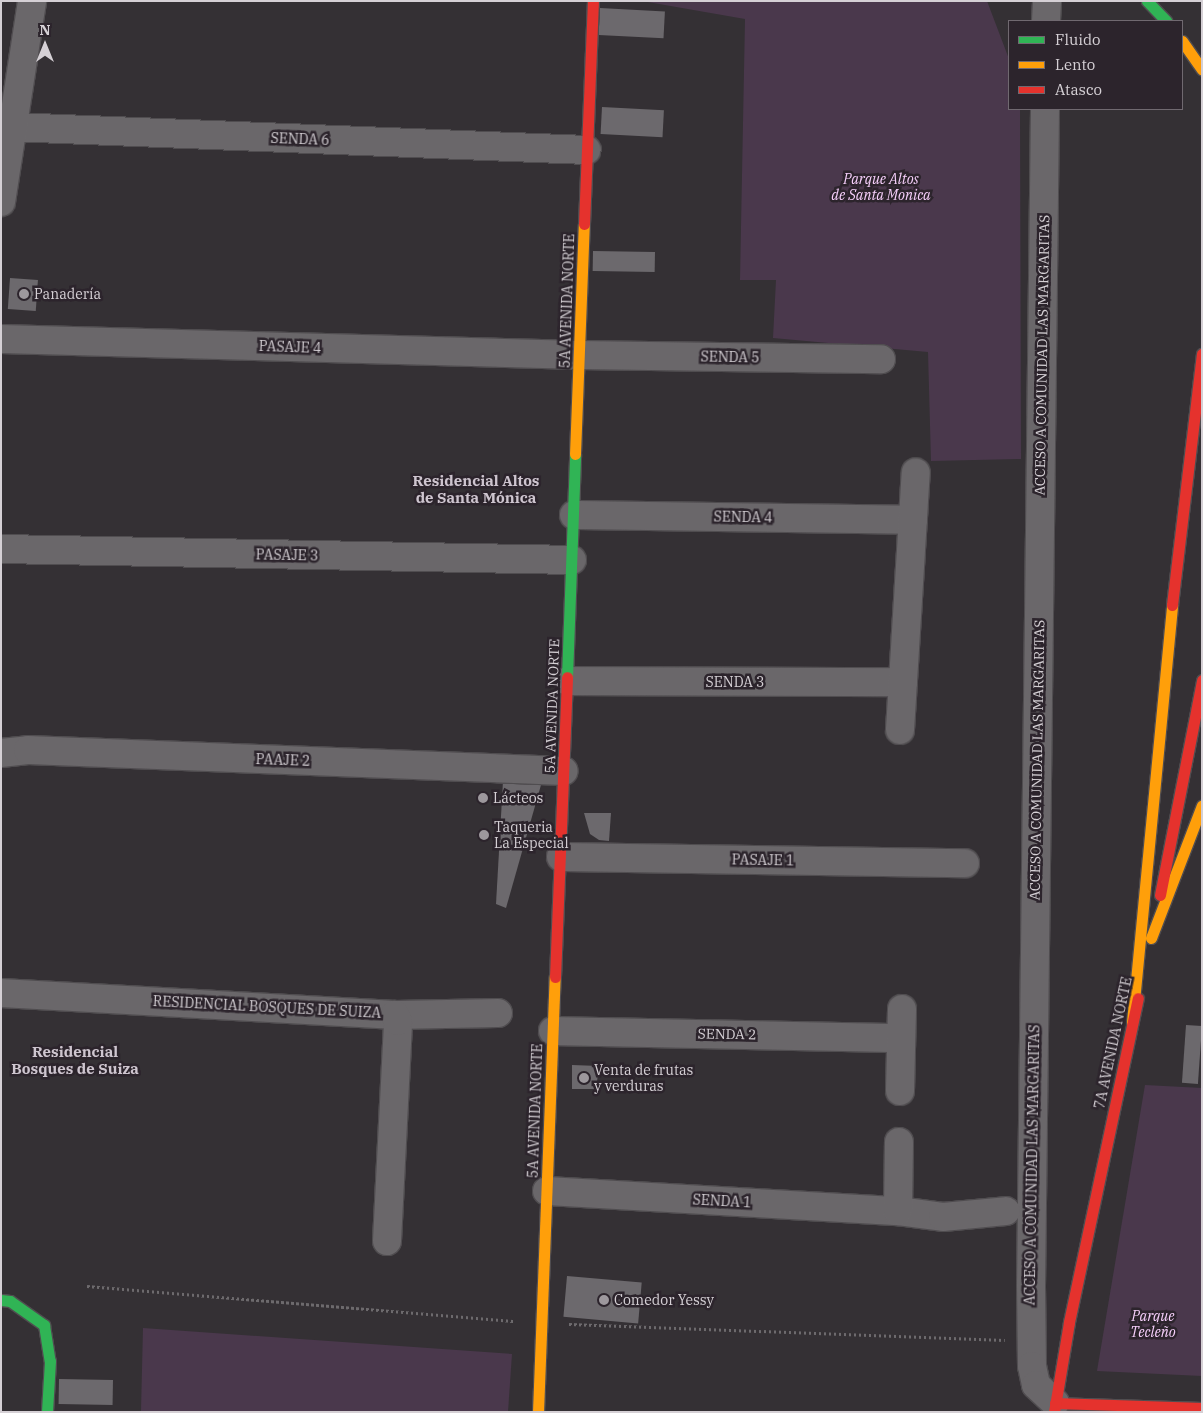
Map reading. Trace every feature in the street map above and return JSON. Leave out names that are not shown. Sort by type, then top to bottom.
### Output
[{"type":"main road","name":"5A AVENIDA NORTE","points":[[538,1412],[568,681],[593,1]]},
{"type":"main road","points":[[1147,1],[1165,20]]},
{"type":"main road","points":[[1183,42],[1202,70]]},
{"type":"main road","points":[[1132,1022],[1179,535],[1202,354]]},
{"type":"main road","name":"7A AVENIDA NORTE","points":[[1055,1407],[1202,680]]},
{"type":"main road","points":[[1151,938],[1202,805]]},
{"type":"main road","points":[[5,1300],[44,1325],[50,1361],[46,1412]]},
{"type":"main road","points":[[1055,1407],[1202,1408]]},
{"type":"street","points":[[1,202],[32,1]]},
{"type":"street","points":[[1046,20],[1047,1]]},
{"type":"street","name":"ACCESO A COMUNIDAD LAS MARGARITAS","points":[[1045,110],[1031,1285],[1032,1366],[1036,1385],[1055,1407]]},
{"type":"street","name":"SENDA 6","points":[[12,128],[587,150]]},
{"type":"street","name":"PASAJE 4","points":[[1,339],[579,356]]},
{"type":"street","name":"SENDA 5","points":[[579,356],[881,359]]},
{"type":"street","points":[[900,730],[916,472]]},
{"type":"street","name":"SENDA 4","points":[[574,515],[913,520]]},
{"type":"street","name":"PASAJE 3","points":[[1,549],[572,560]]},
{"type":"street","name":"SENDA 3","points":[[568,681],[903,682]]},
{"type":"street","name":"PAAJE 2","points":[[1,752],[28,750],[564,771]]},
{"type":"street","name":"PASAJE 1","points":[[561,857],[965,864]]},
{"type":"street","name":"RESIDENCIAL BOSQUES DE SUIZA","points":[[1,993],[395,1015],[398,1021],[387,1241]]},
{"type":"street","points":[[900,1092],[902,1009]]},
{"type":"street","points":[[395,1015],[498,1013]]},
{"type":"street","name":"SENDA 2","points":[[553,1030],[901,1038]]},
{"type":"street","points":[[898,1211],[899,1142]]},
{"type":"street","name":"SENDA 1","points":[[547,1191],[898,1211],[942,1217],[1006,1211]]},
{"type":"green space","name":"Parque Altos de Santa Monica","points":[[642,1],[987,1],[1008,56],[1008,110],[1020,110],[1021,459],[931,461],[928,352],[773,338],[776,280],[740,280],[745,19]]},
{"type":"green space","name":"Parque Tecleño","points":[[1145,1085],[1202,1088],[1202,1376],[1097,1371]]},
{"type":"green space","points":[[143,1328],[512,1354],[508,1412],[141,1411]]},
{"type":"building","points":[[600,8],[665,11],[663,38],[599,35]]},
{"type":"building","points":[[602,107],[664,110],[663,137],[601,134]]},
{"type":"building","points":[[593,251],[655,252],[655,272],[593,271]]},
{"type":"building","name":"Panadería","points":[[10,278],[38,280],[36,311],[8,309]]},
{"type":"building","points":[[503,781],[541,785],[506,908],[496,904]]},
{"type":"building","points":[[584,813],[611,813],[609,841],[599,840],[590,834]]},
{"type":"building","points":[[1186,1025],[1202,1026],[1198,1084],[1182,1083]]},
{"type":"building","name":"Venta de frutas y verduras","points":[[572,1065],[599,1066],[596,1089],[572,1089]]},
{"type":"building","name":"Comedor Yessy","points":[[567,1276],[642,1283],[638,1323],[563,1317]]},
{"type":"building","points":[[59,1379],[113,1380],[113,1405],[59,1404]]},
{"type":"traffic: fast","points":[[1147,1],[1165,20]]},
{"type":"traffic: fast","points":[[567,677],[575,454]]},
{"type":"traffic: fast","points":[[1,1300],[10,1301],[44,1325],[50,1361],[47,1412]]},
{"type":"traffic: slow","points":[[1183,42],[1202,70]]},
{"type":"traffic: slow","points":[[575,454],[584,224]]},
{"type":"traffic: slow","points":[[1132,1022],[1172,605]]},
{"type":"traffic: slow","points":[[1151,938],[1202,805]]},
{"type":"traffic: slow","points":[[538,1412],[555,977]]},
{"type":"traffic: jam","points":[[584,224],[593,1]]},
{"type":"traffic: jam","points":[[1172,605],[1202,354]]},
{"type":"traffic: jam","points":[[555,977],[567,677]]},
{"type":"traffic: jam","points":[[1160,895],[1202,680]]},
{"type":"traffic: jam","points":[[1054,1412],[1069,1322],[1138,998]]},
{"type":"traffic: jam","points":[[1055,1403],[1202,1408]]},
{"type":"place","name":"Panadería","points":[[24,294]]},
{"type":"place","name":"Lácteos","points":[[483,798]]},
{"type":"place","name":"Taqueria La Especial","points":[[484,835]]},
{"type":"place","name":"Venta de frutas y verduras","points":[[584,1078]]},
{"type":"place","name":"Comedor Yessy","points":[[604,1300]]},
{"type":"district","name":"Residencial Altos de Santa Mónica","points":[[476,488]]},
{"type":"district","name":"Residencial Bosques de Suiza","points":[[75,1060]]}]
